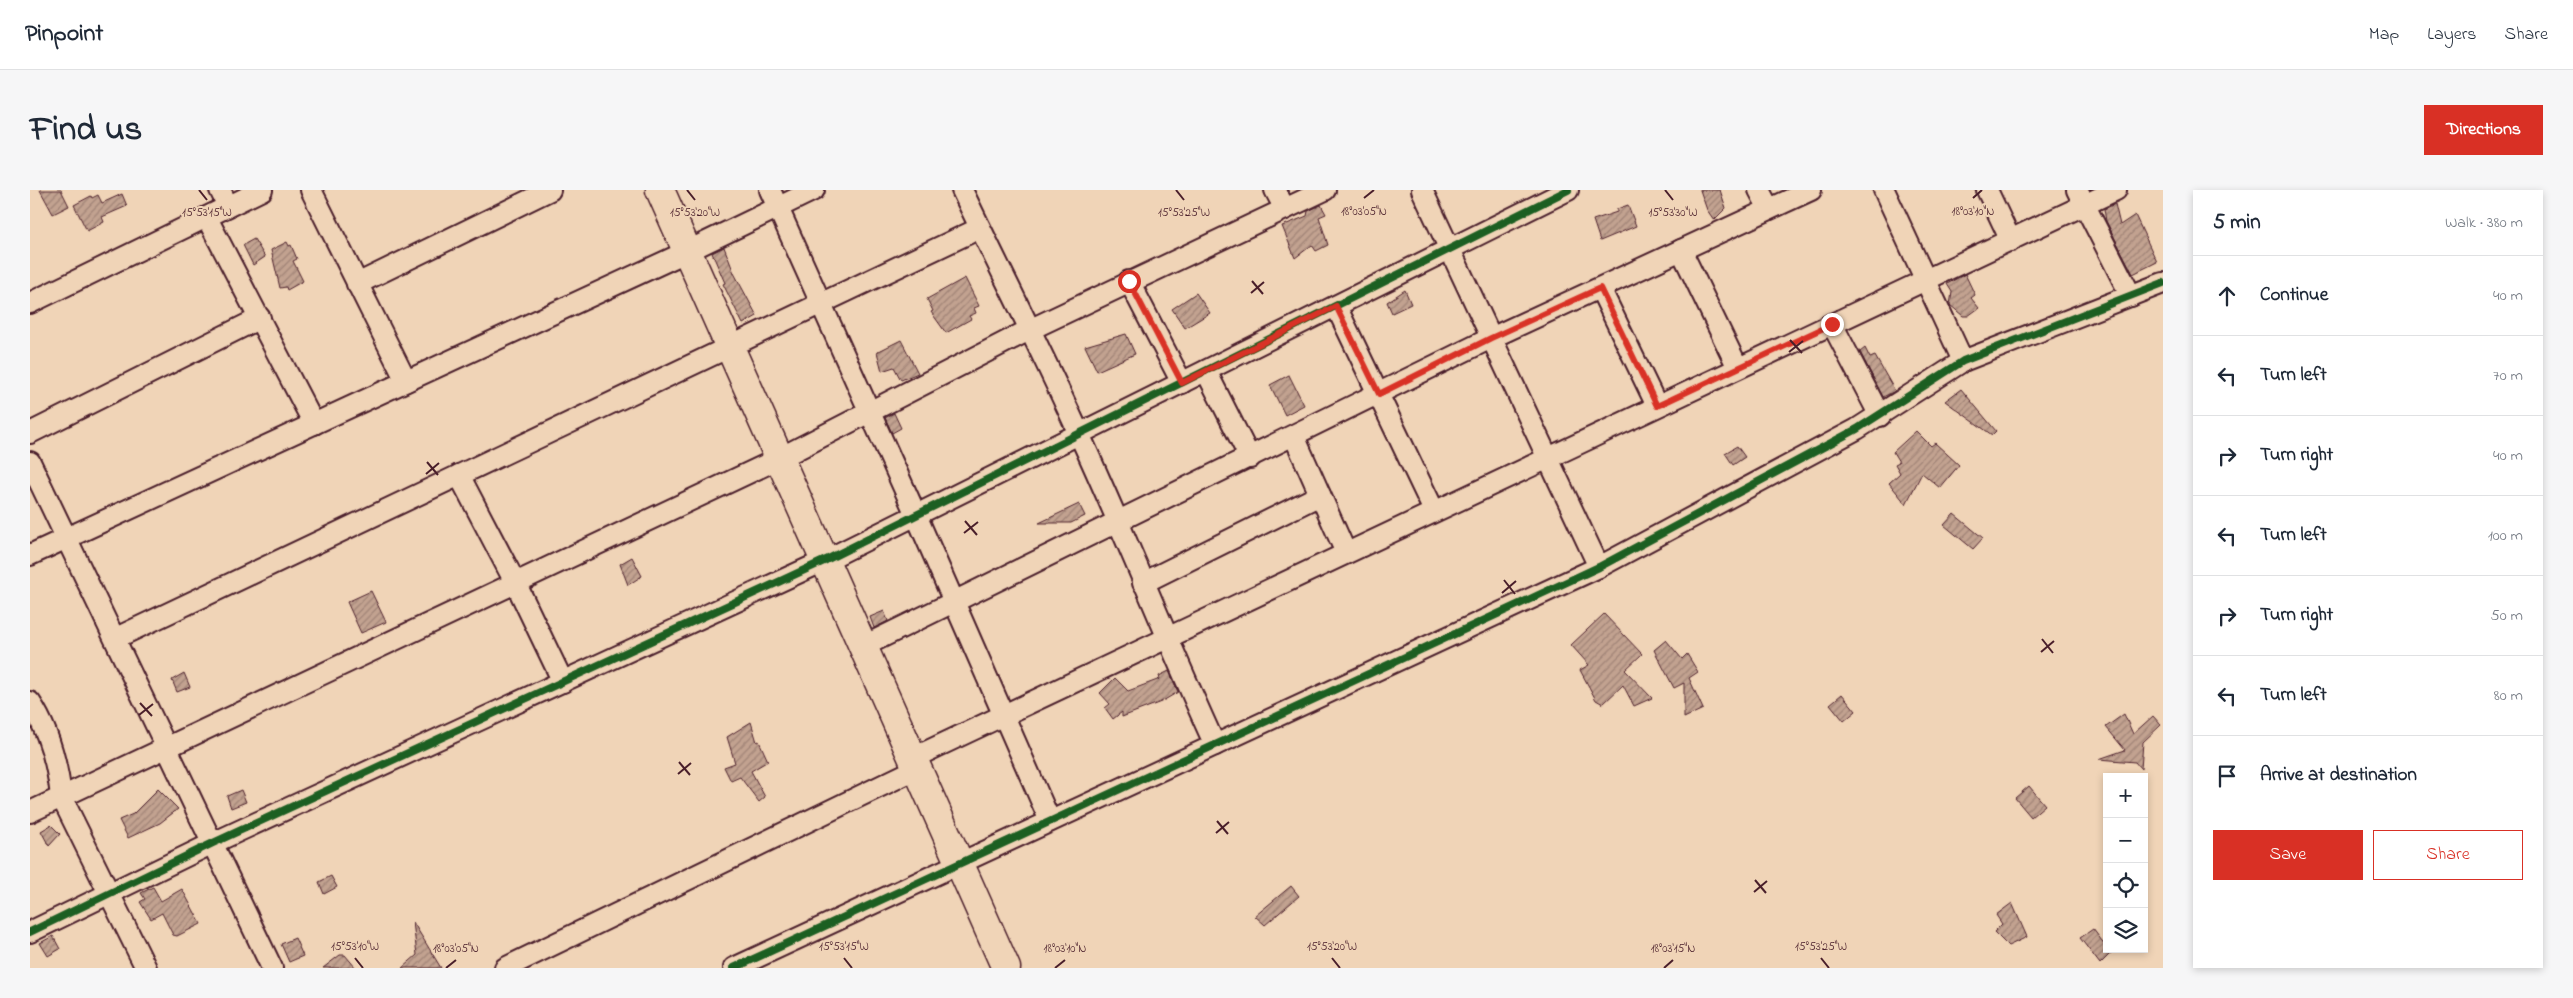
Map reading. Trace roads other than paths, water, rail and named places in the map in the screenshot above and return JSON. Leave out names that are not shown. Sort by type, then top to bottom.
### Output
[{"type":"street","points":[[30,303],[207,218],[224,198],[262,190]]},
{"type":"street","points":[[311,190],[406,381]]},
{"type":"street","points":[[357,284],[550,190]]},
{"type":"street","points":[[660,190],[1006,968]]},
{"type":"street","points":[[30,555],[688,251],[774,199],[814,190]]},
{"type":"street","points":[[962,190],[1079,434],[1118,521],[1166,640],[1215,745]]},
{"type":"street","points":[[1275,190],[1284,209]]},
{"type":"street","points":[[30,812],[780,458],[869,410],[1029,330],[1129,281],[1325,190]]},
{"type":"street","points":[[1422,190],[1599,567]]},
{"type":"street","points":[[30,932],[213,843],[826,560],[1568,190]]},
{"type":"street","points":[[1759,190],[1769,210]]},
{"type":"street","points":[[864,646],[1491,338],[1811,190]]},
{"type":"street","points":[[1884,190],[1963,361]]},
{"type":"street","points":[[1987,190],[2011,241]]},
{"type":"street","points":[[505,968],[916,763],[1004,716],[1547,457],[2011,241],[2081,198],[2116,190]]},
{"type":"street","points":[[2081,198],[2131,296]]},
{"type":"street","points":[[774,199],[916,515],[1050,821]]},
{"type":"street","points":[[207,218],[314,424]]},
{"type":"street","points":[[116,638],[731,348],[980,228]]},
{"type":"street","points":[[1681,250],[1738,368]]},
{"type":"street","points":[[1129,281],[1182,383]]},
{"type":"street","points":[[734,968],[1599,567],[1749,489],[1880,416],[1963,361],[2163,283]]},
{"type":"street","points":[[1600,288],[1657,406]]},
{"type":"street","points":[[1336,306],[1434,511]]},
{"type":"street","points":[[30,433],[260,318]]},
{"type":"street","points":[[1832,324],[1880,416]]},
{"type":"street","points":[[1206,370],[1250,458]]},
{"type":"street","points":[[1294,436],[1346,553]]},
{"type":"street","points":[[30,462],[116,638],[272,968]]},
{"type":"street","points":[[460,475],[516,584],[563,682]]},
{"type":"street","points":[[1143,583],[1320,495]]},
{"type":"street","points":[[30,702],[49,739],[58,770],[62,796],[108,894],[146,968]]}]
